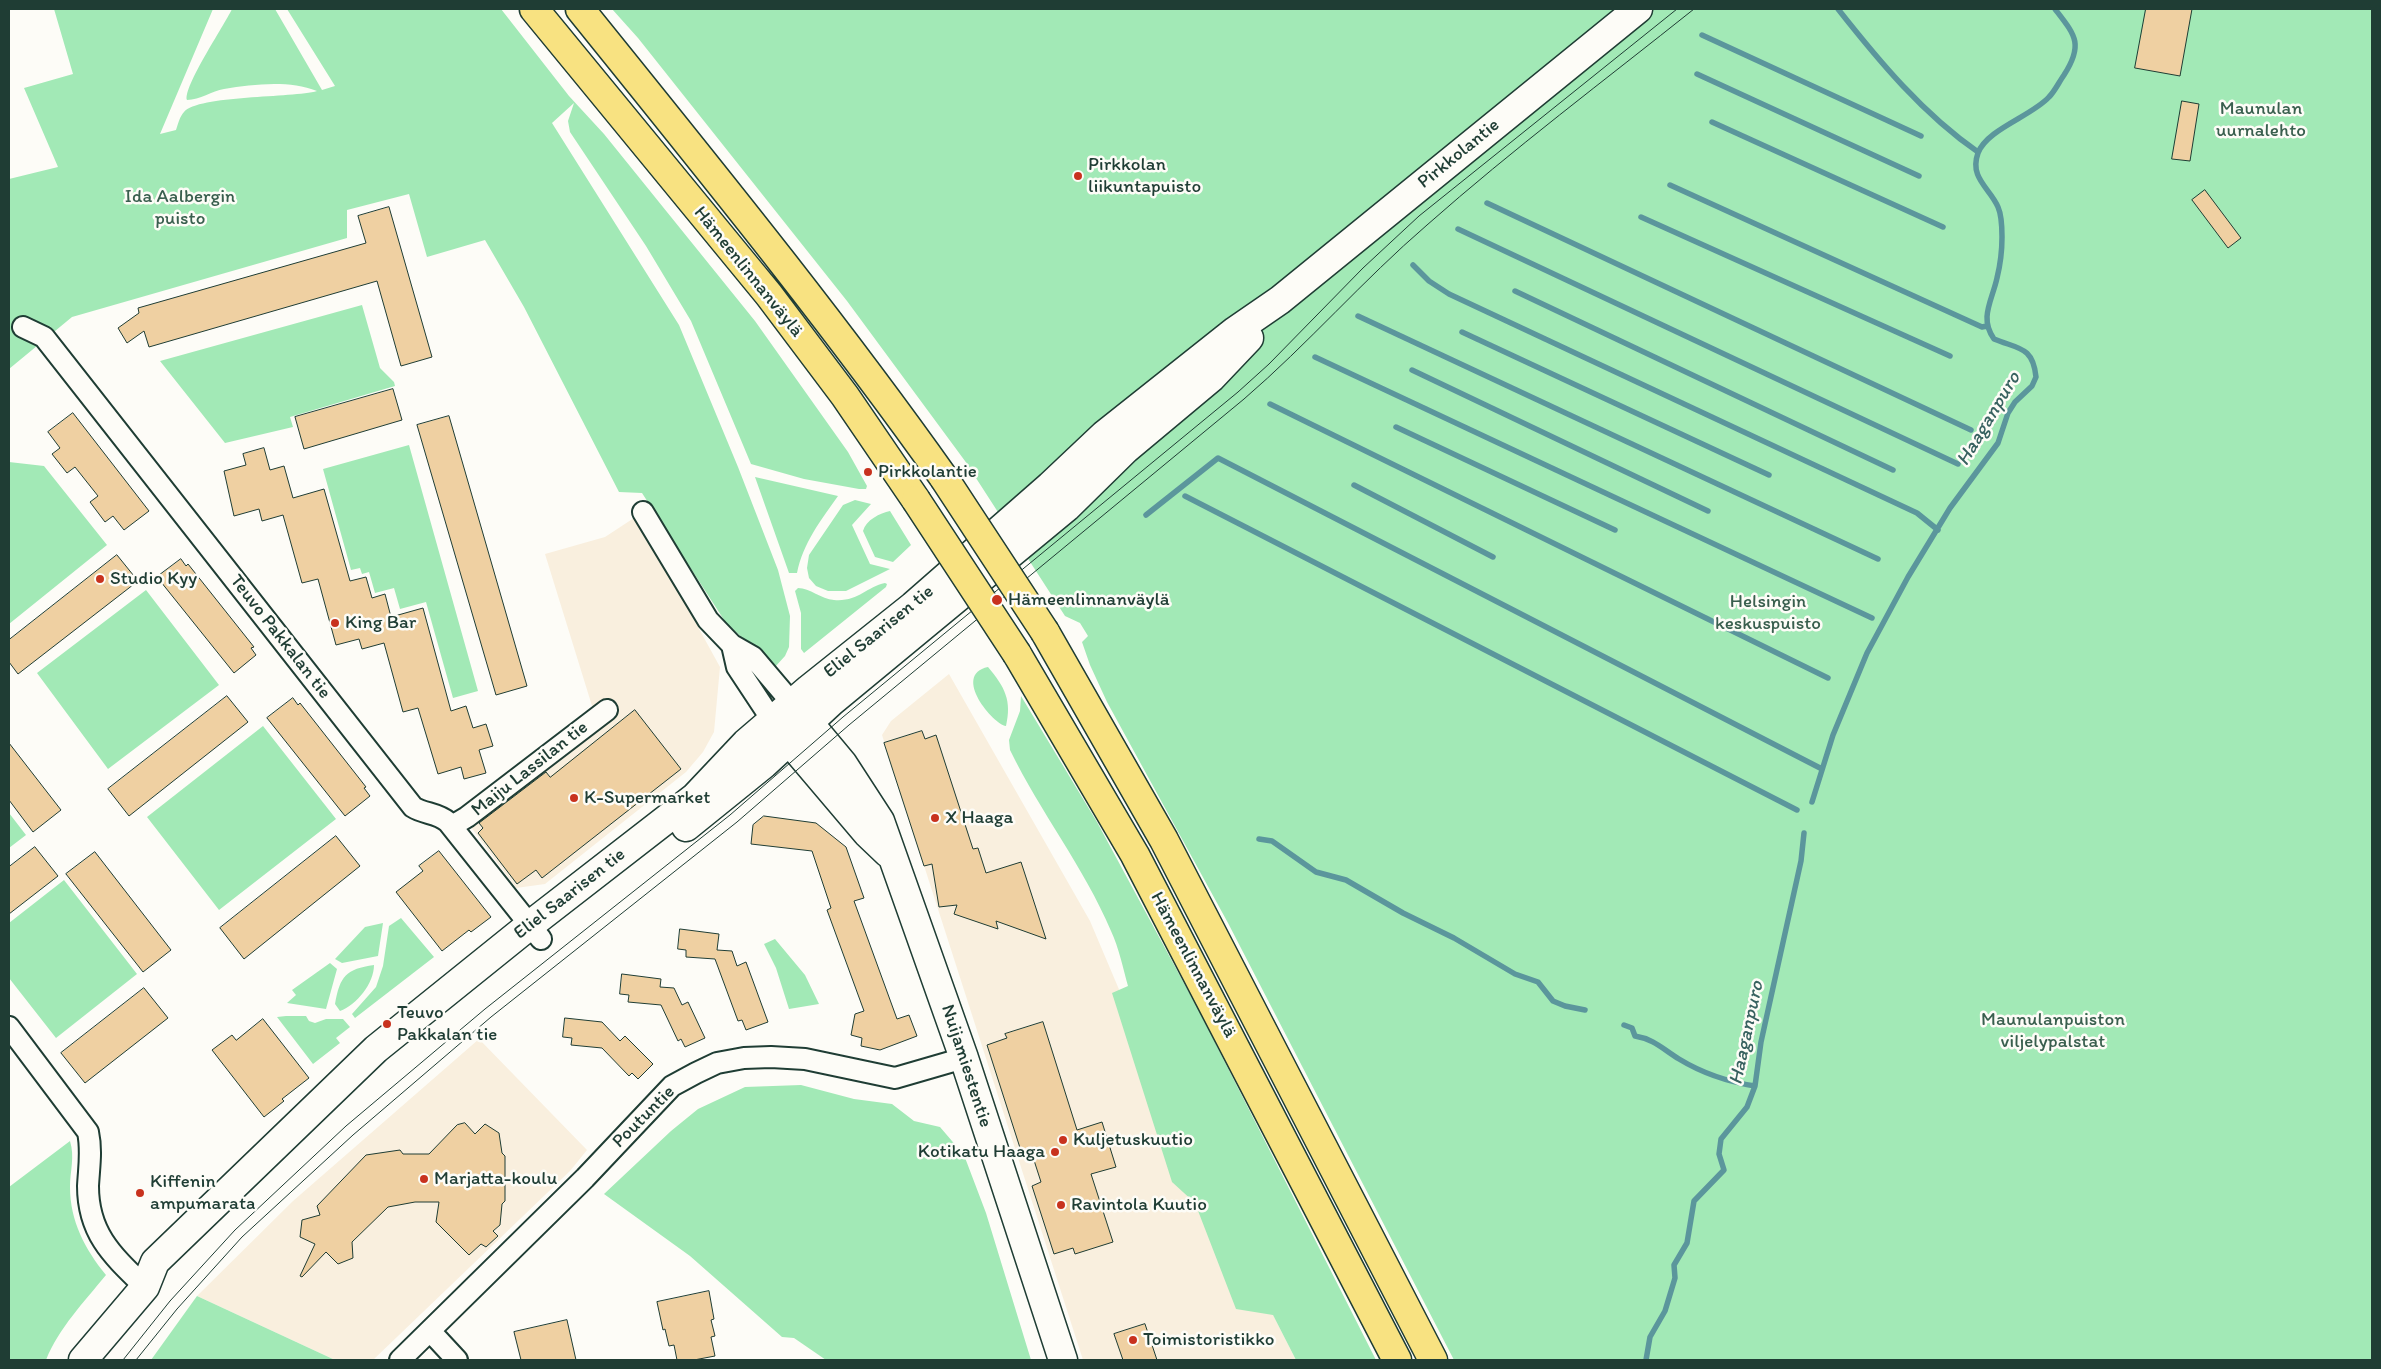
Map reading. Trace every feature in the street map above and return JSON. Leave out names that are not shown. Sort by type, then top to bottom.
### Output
[{"type":"highway","name":"Hämeenlinnanväylä","points":[[534,9],[769,295],[845,396],[1017,654],[1135,855],[1397,1360]]},
{"type":"highway","name":"Hämeenlinnanväylä","points":[[580,9],[794,274],[871,376],[944,478],[1045,632],[1164,840],[1433,1360]]},
{"type":"main road","name":"Pirkkolantie","points":[[1022,528],[1104,435],[1235,331],[1280,300],[1638,9]]},
{"type":"main road","name":"Eliel Saarisen tie","points":[[84,1360],[145,1287],[167,1273],[388,1062],[536,932],[695,797],[733,755],[791,715],[913,606],[1022,528]]},
{"type":"main road","name":"Nuijamiestentie","points":[[791,715],[789,741],[866,833],[892,858]]},
{"type":"main road","name":"Nuijamiestentie","points":[[791,715],[827,744],[872,806],[880,821],[964,1058],[1063,1360]]},
{"type":"main road","name":"Eliel Saarisen tie","points":[[536,932],[726,796],[789,741]]},
{"type":"street","name":"Teuvo Pakkalan tie","points":[[23,327],[44,337],[413,806],[421,812],[442,817],[452,826],[536,932]]},
{"type":"street","points":[[643,512],[708,620],[732,645],[737,667],[791,715]]},
{"type":"street","name":"Maiju Lassilan tie","points":[[452,826],[467,818],[607,710]]},
{"type":"street","points":[[9,1027],[88,1132],[91,1144],[89,1203],[95,1226],[101,1240],[114,1257],[145,1287]]},
{"type":"street","name":"Poutuntie","points":[[400,1360],[431,1332],[585,1178],[672,1086],[696,1073],[717,1063],[744,1058],[771,1057],[805,1059],[858,1072],[894,1078],[964,1058]]},
{"type":"street","points":[[431,1332],[457,1360]]},
{"type":"shaded area","points":[[637,516],[720,667],[714,732],[703,752],[686,772],[545,884],[516,888],[468,823],[597,722],[545,554],[605,537]]},
{"type":"shaded area","points":[[949,674],[1090,921],[1176,1124],[1296,1360],[1083,1360],[882,735],[891,721]]},
{"type":"shaded area","points":[[479,1039],[587,1150],[570,1171],[373,1360],[335,1360],[197,1296],[293,1201]]},
{"type":"green space","name":"Ida Aalbergin puisto","points":[[54,9],[213,9],[160,134],[176,130],[184,112],[207,103],[317,91],[295,85],[259,85],[224,89],[197,99],[187,100],[187,93],[197,70],[232,9],[275,9],[322,90],[335,86],[287,9],[501,9],[569,96],[604,134],[755,321],[848,452],[867,486],[866,489],[859,489],[804,479],[751,464],[691,321],[646,246],[570,132],[568,121],[574,103],[552,123],[679,325],[738,467],[778,570],[790,616],[789,647],[785,656],[775,667],[726,623],[642,493],[619,492],[524,307],[485,240],[427,257],[409,194],[347,210],[347,238],[72,317],[9,369],[9,179],[58,167],[24,88],[73,74]]},
{"type":"green space","name":"Helsingin keskuspuisto","points":[[612,9],[2372,9],[2372,1360],[1454,1360],[1228,923],[1107,702],[1082,642],[1088,636],[1080,623],[1065,616],[965,461],[847,301],[638,38]]},
{"type":"green space","points":[[362,305],[380,368],[394,382],[395,386],[290,417],[293,427],[225,443],[160,361]]},
{"type":"green space","points":[[409,445],[478,691],[453,698],[426,602],[400,609],[394,588],[375,593],[369,572],[362,574],[360,568],[351,570],[323,469]]},
{"type":"green space","points":[[9,462],[44,466],[107,545],[9,624]]},
{"type":"green space","points":[[755,477],[838,496],[808,542],[797,573],[789,573]]},
{"type":"green space","points":[[855,500],[871,504],[852,525],[870,564],[890,569],[846,591],[828,591],[816,586],[809,578],[807,568],[809,555],[843,505]]},
{"type":"green space","points":[[890,511],[911,545],[893,562],[875,557],[863,531],[874,518]]},
{"type":"green space","points":[[885,583],[887,584],[886,587],[804,653],[801,649],[801,613],[795,591],[798,588],[825,598],[842,600],[856,597]]},
{"type":"green space","points":[[146,590],[219,685],[108,769],[37,673]]},
{"type":"green space","points":[[988,667],[999,681],[1006,695],[1008,717],[1006,726],[1000,724],[985,709],[974,689],[974,679],[978,672]]},
{"type":"green space","points":[[1021,696],[1097,822],[1199,1011],[1376,1360],[1296,1360],[1273,1315],[1236,1309],[1195,1203],[1172,1182],[1112,993],[1128,986],[1114,938],[1088,884],[1010,750],[1009,740],[1020,711]]},
{"type":"green space","points":[[263,726],[336,819],[219,910],[147,817]]},
{"type":"green space","points":[[9,813],[26,835],[9,848]]},
{"type":"green space","points":[[64,880],[137,974],[56,1038],[9,978],[9,923]]},
{"type":"green space","points":[[401,918],[434,957],[355,1018],[352,1014],[376,987],[383,966],[389,926]]},
{"type":"green space","points":[[383,923],[378,956],[342,963],[335,959],[365,927]]},
{"type":"green space","points":[[775,939],[805,975],[819,1004],[789,1009],[776,968],[764,944]]},
{"type":"green space","points":[[330,963],[337,969],[326,1009],[287,1003],[296,995],[292,990]]},
{"type":"green space","points":[[374,965],[368,986],[358,999],[340,1011],[335,1004],[342,980],[357,969]]},
{"type":"green space","points":[[306,1016],[309,1021],[315,1023],[326,1019],[343,1019],[350,1027],[336,1038],[340,1043],[313,1064],[277,1017]]},
{"type":"green space","points":[[801,1085],[854,1099],[892,1104],[914,1121],[940,1127],[964,1155],[986,1213],[1031,1360],[826,1360],[794,1338],[782,1337],[690,1256],[604,1194],[671,1131],[698,1109],[745,1087]]},
{"type":"green space","points":[[70,1141],[72,1158],[70,1187],[76,1223],[85,1245],[106,1275],[65,1326],[46,1360],[9,1360],[9,1187]]},
{"type":"green space","points":[[197,1296],[335,1360],[151,1360]]},
{"type":"building","points":[[2146,9],[2192,9],[2180,76],[2135,68]]},
{"type":"building","points":[[2182,101],[2199,104],[2190,161],[2172,159]]},
{"type":"building","points":[[2205,190],[2241,238],[2228,248],[2192,200]]},
{"type":"building","points":[[389,207],[432,357],[401,366],[377,281],[149,347],[144,331],[127,343],[118,328],[139,313],[138,308],[366,243],[358,216]]},
{"type":"building","points":[[393,389],[402,420],[304,449],[295,417]]},
{"type":"building","points":[[73,413],[149,511],[124,530],[113,516],[105,522],[90,502],[98,496],[75,467],[67,473],[52,454],[60,448],[48,432]]},
{"type":"building","points":[[449,416],[527,686],[496,695],[417,425]]},
{"type":"building","points":[[264,448],[270,470],[284,466],[293,498],[324,489],[350,581],[366,577],[372,598],[385,594],[391,617],[423,608],[451,711],[466,706],[473,728],[486,724],[493,746],[479,750],[486,773],[464,779],[461,767],[438,774],[418,708],[403,712],[384,643],[362,649],[359,639],[336,645],[318,579],[302,583],[283,515],[262,521],[259,509],[234,516],[224,471],[246,465],[243,454]]},
{"type":"building","points":[[117,555],[138,581],[18,674],[9,662],[9,640]]},
{"type":"building","points":[[181,559],[186,566],[188,564],[254,647],[251,648],[256,655],[234,673],[157,577]]},
{"type":"building","points":[[227,696],[248,722],[129,816],[108,789]]},
{"type":"building","points":[[293,698],[298,705],[300,703],[366,787],[364,788],[370,796],[345,816],[267,718]]},
{"type":"building","name":"K-Supermarket","points":[[635,710],[681,769],[542,878],[536,870],[517,884],[478,833],[483,828],[479,823],[546,772],[550,777]]},
{"type":"building","name":"X Haaga","points":[[922,731],[925,739],[936,735],[973,849],[978,848],[986,873],[1021,862],[1046,939],[996,921],[998,929],[954,914],[957,905],[939,907],[932,864],[924,866],[884,743]]},
{"type":"building","points":[[9,743],[61,810],[33,832],[9,800]]},
{"type":"building","points":[[764,816],[816,823],[846,847],[864,898],[854,901],[897,1019],[909,1015],[917,1036],[880,1050],[861,1046],[862,1038],[851,1035],[855,1014],[864,1011],[827,910],[831,908],[812,851],[751,844],[753,825]]},
{"type":"building","points":[[336,836],[360,866],[244,959],[220,928]]},
{"type":"building","points":[[35,847],[58,876],[9,914],[9,867]]},
{"type":"building","points":[[439,851],[491,917],[471,932],[469,930],[442,951],[396,892],[423,871],[419,866]]},
{"type":"building","points":[[95,852],[171,950],[143,972],[66,874]]},
{"type":"building","points":[[680,929],[719,934],[717,950],[732,951],[737,966],[746,962],[768,1022],[746,1030],[742,1020],[738,1021],[715,959],[686,957],[686,950],[678,949]]},
{"type":"building","points":[[622,974],[661,979],[660,987],[674,988],[682,1005],[688,1002],[705,1038],[685,1047],[681,1039],[678,1041],[661,1005],[628,1002],[629,995],[620,994]]},
{"type":"building","points":[[144,988],[168,1018],[85,1083],[61,1053]]},
{"type":"building","points":[[565,1018],[602,1022],[620,1041],[625,1036],[653,1064],[638,1079],[632,1073],[629,1076],[602,1048],[571,1045],[572,1038],[563,1037]]},
{"type":"building","points":[[263,1019],[309,1078],[282,1099],[284,1101],[264,1117],[212,1050],[232,1035],[236,1040]]},
{"type":"building","name":"Kuljetuskuutio","points":[[1043,1022],[1077,1130],[1102,1122],[1116,1167],[1091,1174],[1113,1242],[1075,1254],[1073,1248],[1054,1254],[1032,1186],[1041,1182],[1031,1151],[1022,1154],[987,1045],[1007,1038],[1005,1034]]},
{"type":"building","name":"Marjatta-koulu","points":[[465,1123],[475,1134],[485,1124],[499,1133],[502,1153],[505,1156],[505,1201],[502,1204],[500,1225],[493,1231],[498,1236],[486,1247],[481,1244],[469,1255],[436,1222],[439,1202],[415,1202],[388,1207],[352,1242],[353,1258],[338,1264],[326,1252],[302,1277],[300,1276],[315,1244],[300,1237],[302,1220],[320,1215],[317,1206],[366,1155],[400,1150],[403,1154],[429,1154],[457,1125]]},
{"type":"building","points":[[709,1291],[714,1319],[711,1320],[715,1336],[711,1337],[715,1356],[694,1360],[677,1360],[674,1345],[669,1346],[665,1329],[663,1330],[657,1302]]},
{"type":"building","points":[[567,1320],[576,1360],[521,1360],[514,1332]]},
{"type":"building","name":"Toimistoristikko","points":[[1145,1324],[1157,1360],[1123,1360],[1114,1334]]},
{"type":"waterway","points":[[1838,9],[1869,48],[1920,104],[1978,152]]},
{"type":"waterway","name":"Haaganpuro","points":[[1812,802],[1833,735],[1867,653],[1908,577],[1950,508],[1998,443],[2008,413],[2015,402],[2032,386],[2036,377],[2032,359],[2028,354],[2017,347],[1994,339],[1987,324],[1988,309],[2000,263],[2002,225],[1998,207],[1978,176],[1976,162],[1983,144],[1990,137],[2049,97],[2070,64],[2074,55],[2074,40],[2068,26],[2055,9]]},
{"type":"waterway","points":[[1702,35],[1921,136]]},
{"type":"waterway","points":[[1697,74],[1919,176]]},
{"type":"waterway","points":[[1712,122],[1943,227]]},
{"type":"waterway","points":[[1670,185],[1982,327],[1987,326]]},
{"type":"waterway","points":[[1487,203],[1971,430]]},
{"type":"waterway","points":[[1641,217],[1950,356]]},
{"type":"waterway","points":[[1458,229],[1958,464]]},
{"type":"waterway","points":[[1413,265],[1429,281],[1449,294],[1917,513],[1938,530]]},
{"type":"waterway","points":[[1515,291],[1893,470]]},
{"type":"waterway","points":[[1358,316],[1878,559]]},
{"type":"waterway","points":[[1462,332],[1769,475]]},
{"type":"waterway","points":[[1315,357],[1872,618]]},
{"type":"waterway","points":[[1412,370],[1708,511]]},
{"type":"waterway","points":[[1270,404],[1828,678]]},
{"type":"waterway","points":[[1396,427],[1615,530]]},
{"type":"waterway","points":[[1146,515],[1218,458],[1822,769]]},
{"type":"waterway","points":[[1354,485],[1493,557]]},
{"type":"waterway","points":[[1185,496],[1797,810]]},
{"type":"waterway","name":"Haaganpuro","points":[[1646,1360],[1650,1337],[1665,1311],[1675,1278],[1674,1265],[1687,1243],[1694,1201],[1724,1170],[1719,1154],[1721,1139],[1747,1107],[1755,1086],[1761,1042],[1801,861],[1804,833]]},
{"type":"waterway","points":[[1259,839],[1272,841],[1316,872],[1346,880],[1403,913],[1454,938],[1515,974],[1538,982],[1553,1001],[1565,1006],[1585,1010]]},
{"type":"waterway","points":[[1624,1025],[1632,1028],[1635,1036],[1653,1042],[1697,1069],[1735,1082],[1755,1086]]},
{"type":"tram line","points":[[123,1360],[170,1301],[235,1230],[346,1126],[485,1009],[730,815],[843,717],[1238,392],[1269,364],[1363,268],[1419,216],[1677,9]]},
{"type":"tram line","points":[[136,1360],[177,1309],[242,1237],[353,1135],[491,1017],[737,822],[849,725],[1244,399],[1291,356],[1403,246],[1526,142],[1694,9]]},
{"type":"place","name":"Pirkkolan liikuntapuisto","points":[[1078,176]]},
{"type":"place","name":"Pirkkolantie","points":[[868,472]]},
{"type":"place","name":"Studio Kyy","points":[[100,579]]},
{"type":"place","name":"Hämeenlinnanväylä","points":[[997,600]]},
{"type":"place","name":"King Bar","points":[[335,623]]},
{"type":"place","name":"K-Supermarket","points":[[574,798]]},
{"type":"place","name":"X Haaga","points":[[935,818]]},
{"type":"place","name":"Teuvo Pakkalan tie","points":[[387,1024]]},
{"type":"place","name":"Kuljetuskuutio","points":[[1063,1140]]},
{"type":"place","name":"Kotikatu Haaga","points":[[1055,1152]]},
{"type":"place","name":"Marjatta-koulu","points":[[424,1179]]},
{"type":"place","name":"Kiffenin ampumarata","points":[[140,1193]]},
{"type":"place","name":"Ravintola Kuutio","points":[[1061,1205]]},
{"type":"place","name":"Toimistoristikko","points":[[1133,1340]]},
{"type":"park label","name":"Maunulan uurnalehto","points":[[2261,120]]},
{"type":"park label","name":"Maunulanpuiston viljelypalstat","points":[[2053,1031]]}]
